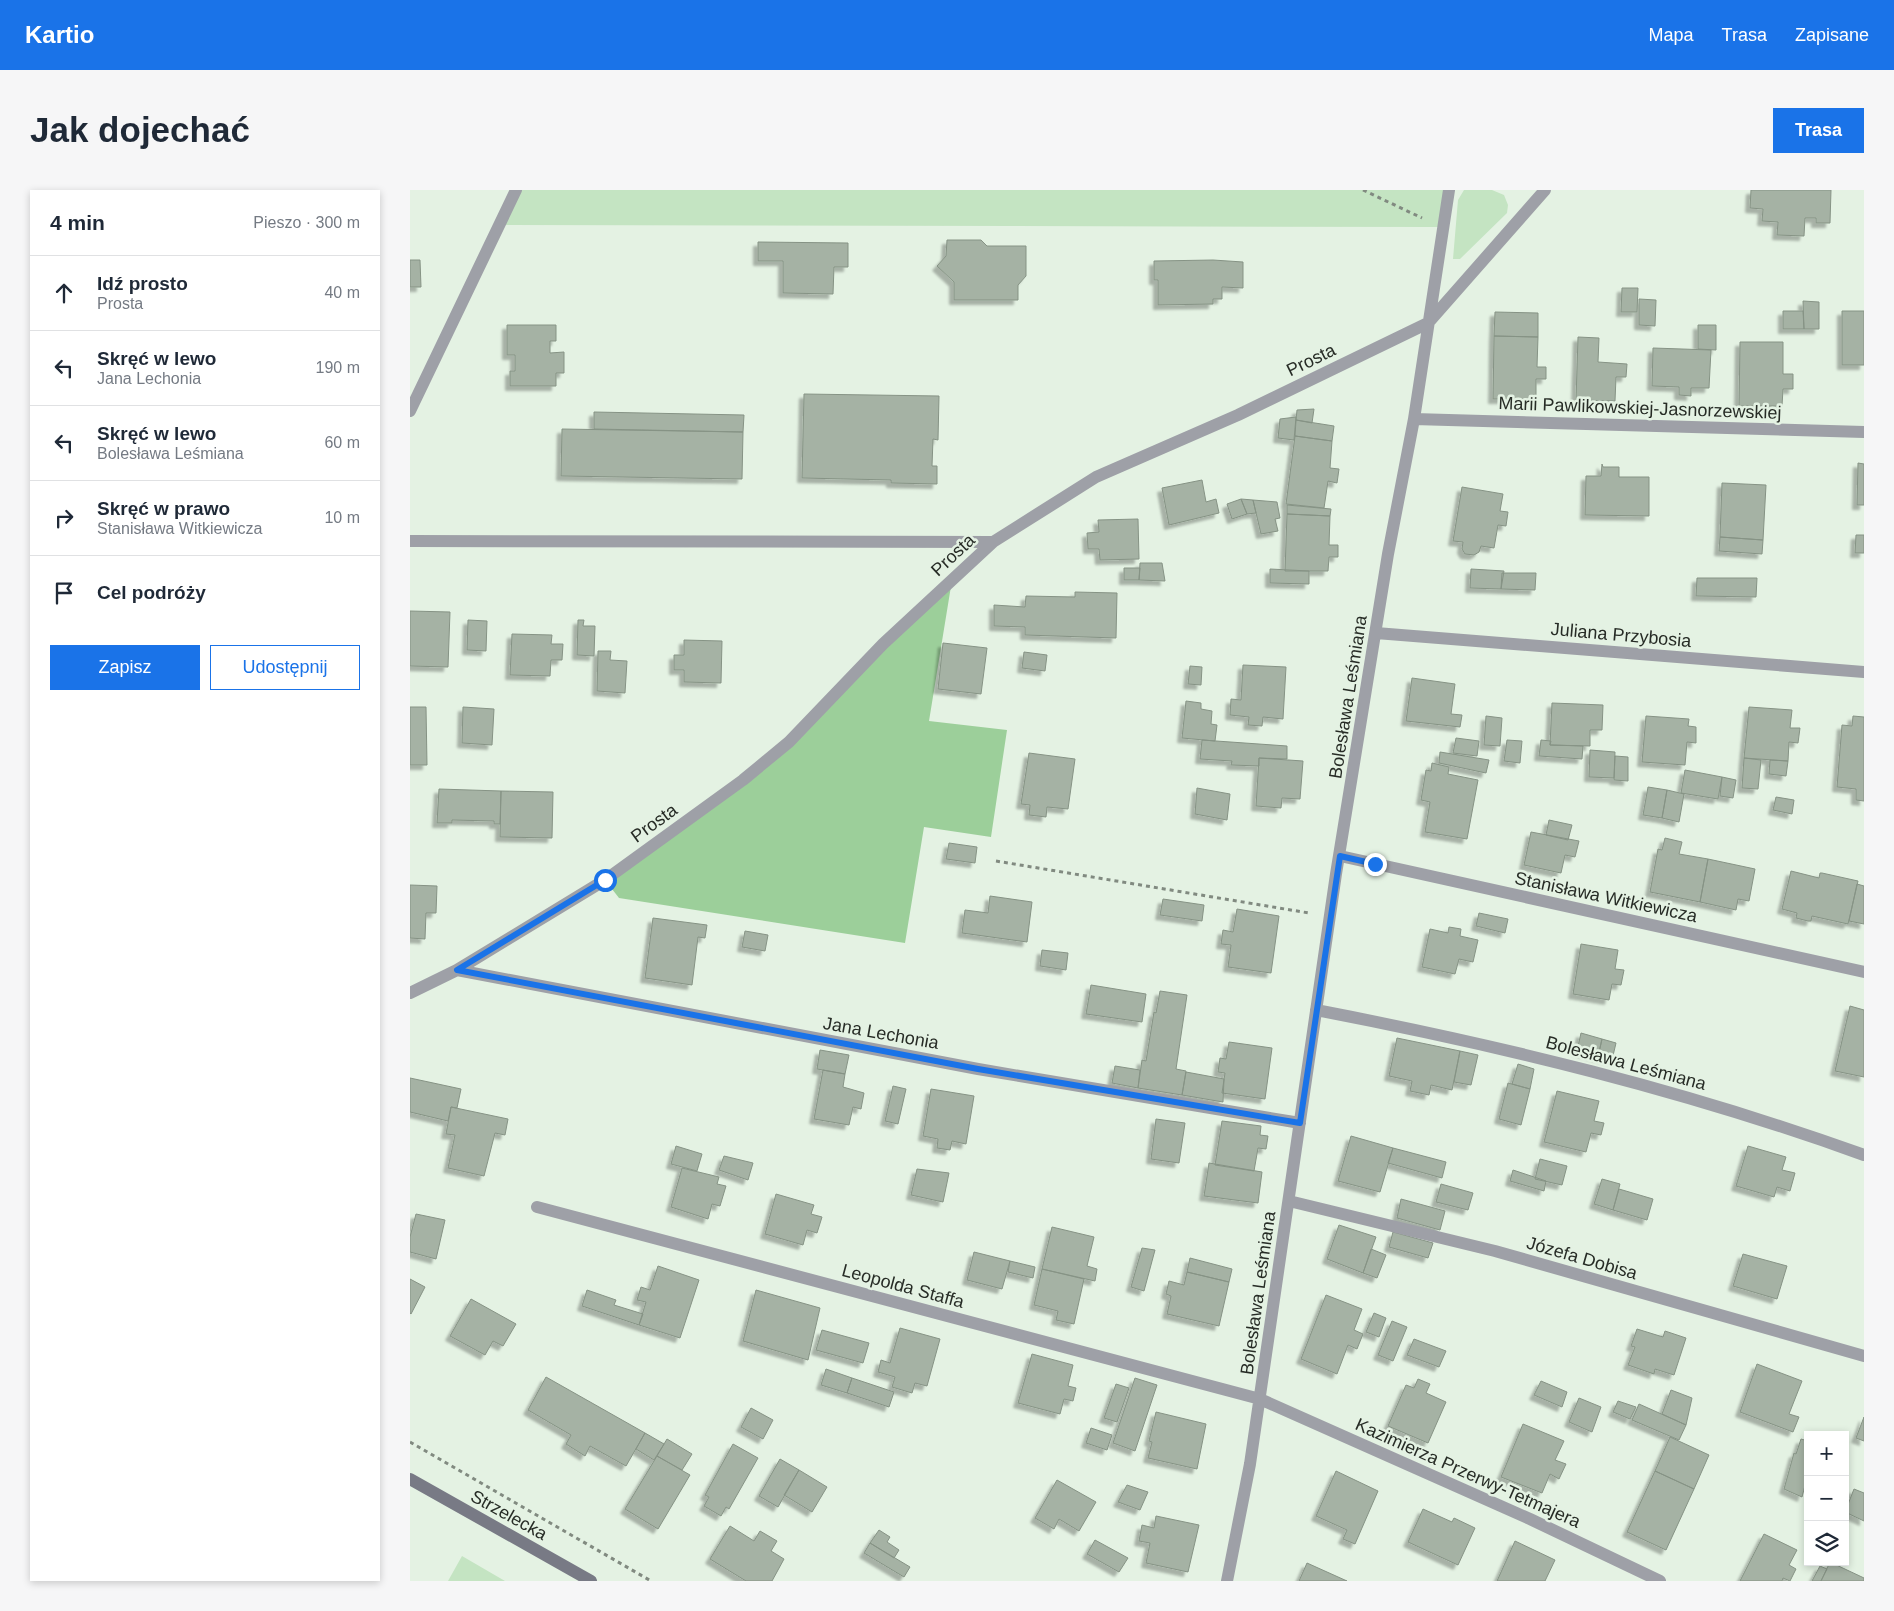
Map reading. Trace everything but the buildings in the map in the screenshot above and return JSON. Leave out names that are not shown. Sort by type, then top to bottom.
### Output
[{"type":"main road","name":"Strzelecka","points":[[410,1479],[591,1581]]},
{"type":"street","points":[[410,411],[516,190]]},
{"type":"street","name":"Bolesława Leśmiana","points":[[1227,1581],[1260,1398],[1330,917],[1388,554],[1419,391],[1449,190]]},
{"type":"street","name":"Prosta","points":[[410,993],[457,970],[605,880],[743,780],[789,742],[883,644],[993,542],[1096,477],[1238,414],[1428,323],[1545,190]]},
{"type":"street","name":"Marii Pawlikowskiej-Jasnorzewskiej","points":[[1414,419],[1864,432]]},
{"type":"street","points":[[410,541],[993,542]]},
{"type":"street","name":"Juliana Przybosia","points":[[1376,633],[1864,672]]},
{"type":"street","name":"Stanisława Witkiewicza","points":[[1340,856],[1864,972]]},
{"type":"street","name":"Jana Lechonia","points":[[457,970],[958,1065],[1300,1123]]},
{"type":"street","name":"Bolesława Leśmiana","points":[[1316,1010],[1481,1043],[1653,1086],[1864,1155]]},
{"type":"street","name":"Józefa Dobisa","points":[[1289,1201],[1494,1251],[1864,1356]]},
{"type":"street","name":"Leopolda Staffa","points":[[537,1207],[1260,1398]]},
{"type":"street","name":"Kazimierza Przerwy-Tetmajera","points":[[1260,1398],[1521,1515],[1660,1581]]},
{"type":"path","points":[[1363,190],[1443,227]]},
{"type":"path","points":[[996,861],[1330,917]]},
{"type":"path","points":[[410,1442],[651,1581]]},
{"type":"green space","points":[[516,190],[1449,190],[1443,227],[499,225]]},
{"type":"green space","points":[[1464,190],[1492,190],[1504,195],[1508,205],[1507,213],[1460,259],[1453,259],[1458,200]]},
{"type":"green space","points":[[952,580],[929,721],[1007,730],[991,837],[924,827],[905,943],[619,898],[605,880],[743,780]]},
{"type":"green space","points":[[462,1556],[505,1581],[448,1581]]},
{"type":"route","points":[[605,880],[457,970],[696,1017],[978,1069],[1300,1123],[1340,856],[1375,864]]}]
